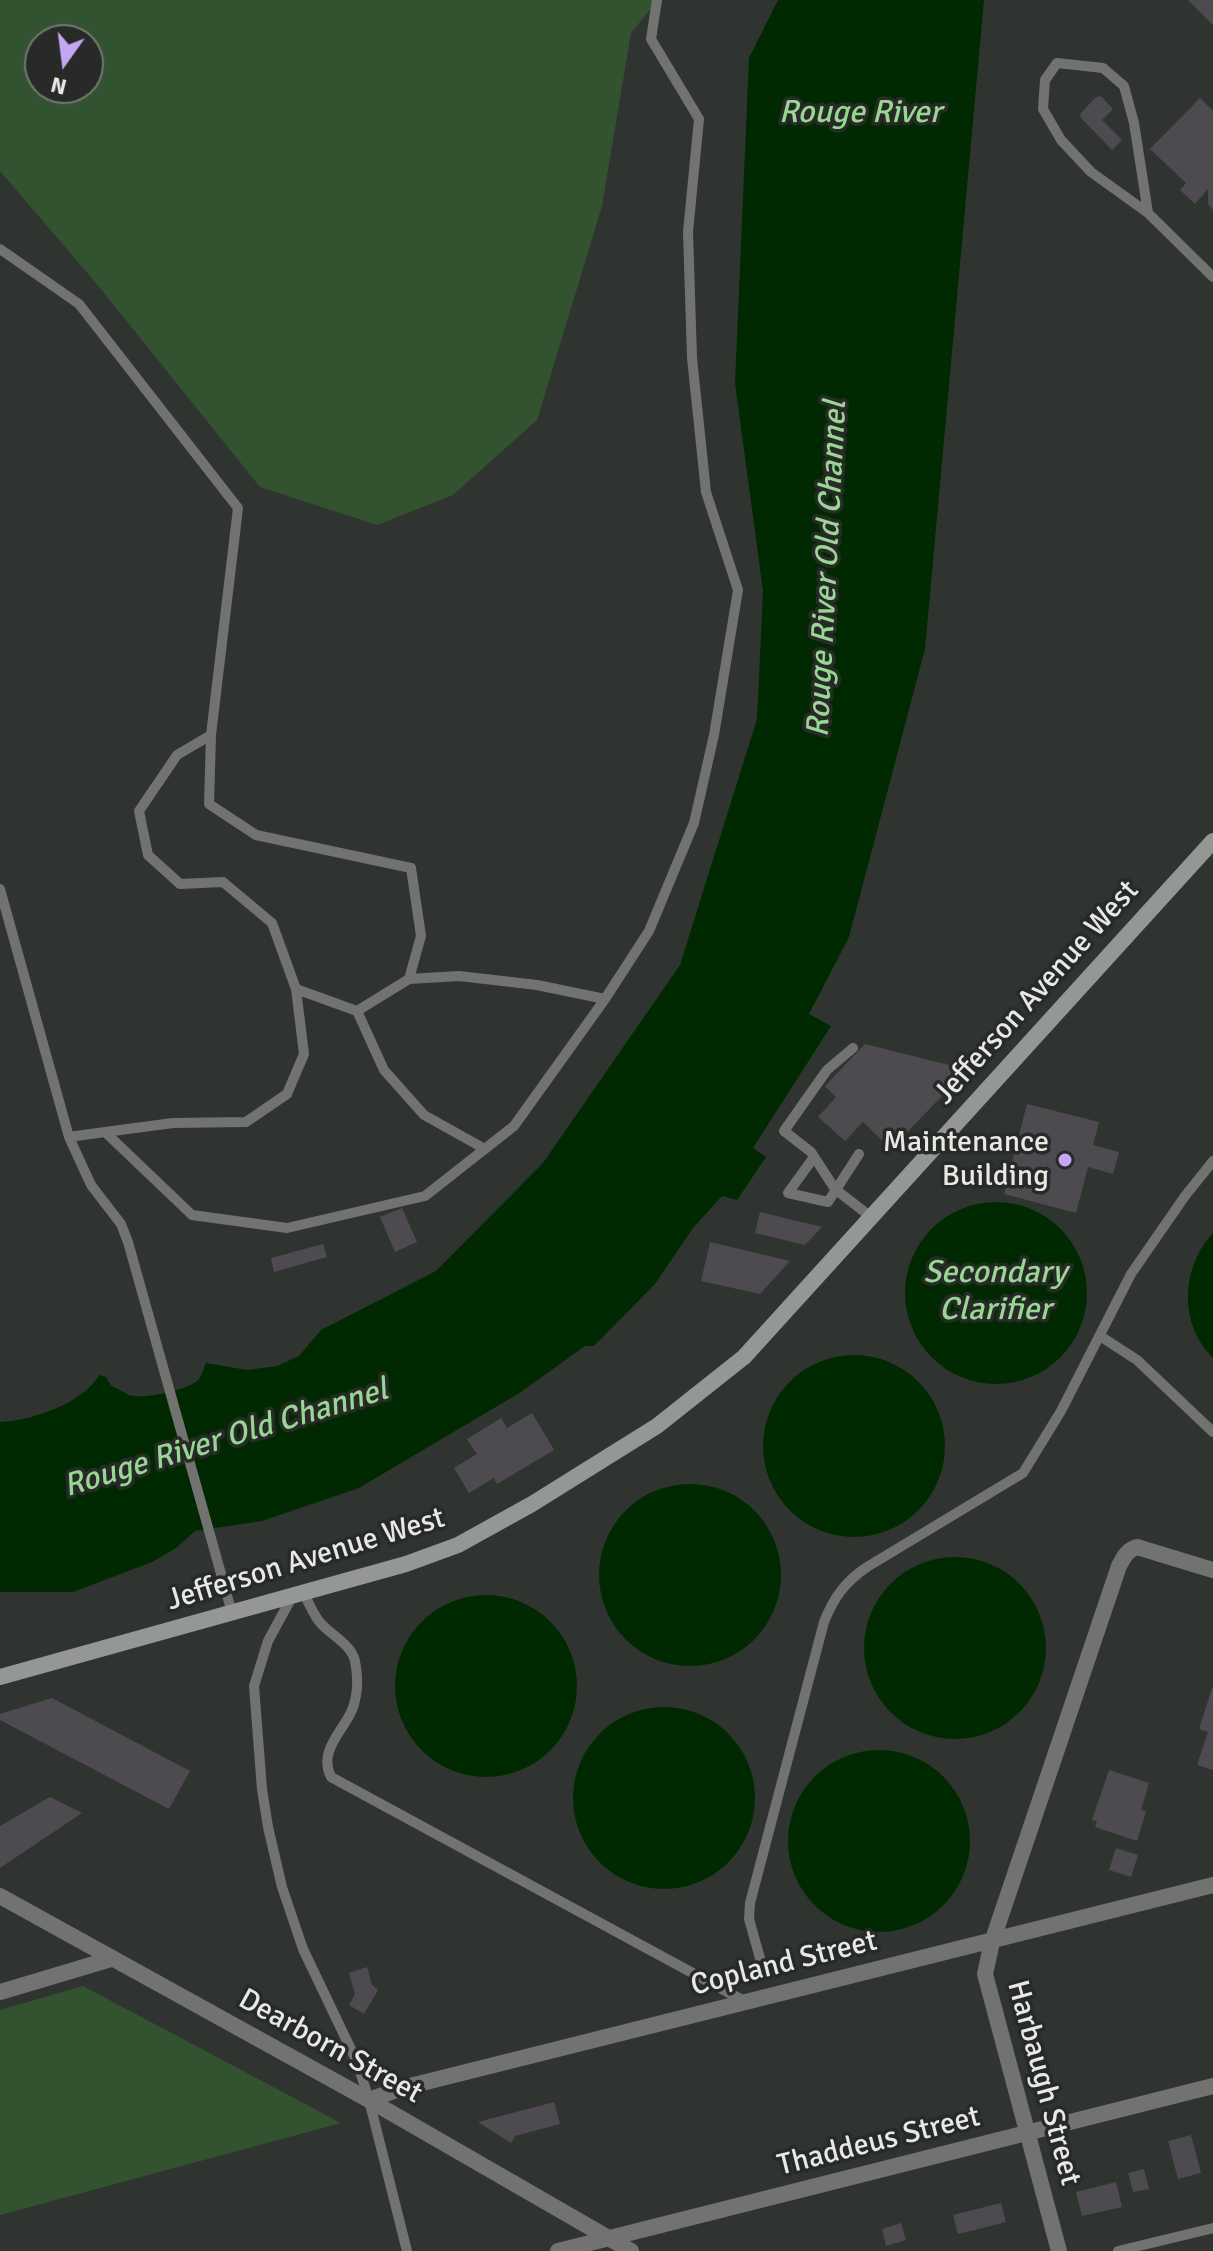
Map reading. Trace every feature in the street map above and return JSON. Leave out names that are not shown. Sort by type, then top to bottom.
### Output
[{"type":"main road","name":"Jefferson Avenue West","points":[[0,1677],[406,1564],[458,1545],[532,1504],[657,1426],[744,1357],[1213,841]]},
{"type":"street","name":"Harbaugh Street","points":[[1059,2251],[985,1974],[992,1942],[1125,1555],[1137,1547],[1213,1570]]},
{"type":"street","name":"Copland Street","points":[[369,2100],[402,2088],[1213,1885]]},
{"type":"street","name":"Dearborn Street","points":[[0,1896],[369,2100],[631,2251]]},
{"type":"street","points":[[0,1992],[111,1959]]},
{"type":"street","name":"Thaddeus Street","points":[[558,2251],[1213,2086]]},
{"type":"lane","points":[[105,1132],[192,1215],[287,1228],[425,1196],[514,1126],[605,999],[649,931],[694,823],[714,735],[738,590],[706,492],[692,358],[688,232],[699,119],[651,39],[657,0]]},
{"type":"lane","points":[[1148,213],[1134,123],[1124,86],[1103,68],[1057,63],[1045,80],[1043,109],[1061,140],[1091,172],[1148,213],[1213,277]]},
{"type":"lane","points":[[0,249],[79,304],[238,508],[211,735],[209,804],[256,835],[411,868],[421,936],[409,979]]},
{"type":"lane","points":[[69,1137],[173,1123],[246,1122],[287,1094],[304,1054],[296,989],[272,923],[223,882],[180,884],[148,855],[139,811],[177,755],[211,735]]},
{"type":"lane","points":[[0,889],[69,1137],[97,1195],[121,1224],[139,1280],[232,1613]]},
{"type":"lane","points":[[357,1011],[409,979],[459,976],[537,985],[605,999]]},
{"type":"lane","points":[[296,989],[357,1011],[384,1070],[424,1115],[485,1149]]},
{"type":"lane","points":[[853,1048],[827,1070],[784,1131],[814,1157],[835,1189],[871,1217]]},
{"type":"lane","points":[[814,1157],[788,1193],[828,1202],[859,1154]]},
{"type":"lane","points":[[763,1969],[749,1919],[750,1903],[824,1622],[832,1603],[851,1578],[867,1567],[1023,1473],[1061,1411],[1131,1274],[1213,1161]]},
{"type":"lane","points":[[1100,1336],[1137,1360],[1213,1432]]},
{"type":"lane","points":[[407,2251],[357,2062],[303,1949],[282,1887],[266,1814],[254,1686],[268,1641],[298,1594],[355,1658],[356,1698],[326,1757],[326,1767],[331,1777],[746,2002]]},
{"type":"lane","points":[[1118,2251],[1213,2228]]},
{"type":"shaded area","points":[[0,0],[658,0],[631,33],[602,206],[537,420],[453,495],[377,525],[260,487],[96,283],[0,171]]},
{"type":"shaded area","points":[[83,1986],[341,2123],[0,2215],[0,2010]]},
{"type":"water","name":"Rouge River","points":[[778,0],[984,0],[925,649],[849,937],[809,1014],[831,1026],[753,1148],[766,1157],[737,1200],[722,1196],[693,1228],[655,1284],[594,1346],[585,1346],[521,1392],[359,1488],[262,1521],[195,1531],[176,1548],[152,1562],[73,1592],[0,1592],[0,1422],[55,1409],[81,1394],[99,1375],[127,1394],[144,1396],[184,1388],[197,1381],[206,1363],[247,1370],[277,1366],[299,1356],[321,1330],[436,1271],[543,1163],[680,965],[757,719],[763,591],[735,383],[749,58]]},
{"type":"water","name":"Secondary Clarifier","points":[[996,1202],[1031,1209],[1061,1228],[1080,1258],[1087,1293],[1080,1328],[1061,1358],[1031,1377],[996,1384],[961,1377],[931,1358],[912,1328],[905,1293],[912,1258],[931,1228],[961,1209]]},
{"type":"water","points":[[1213,1233],[1213,1358],[1194,1329],[1188,1296],[1195,1262]]},
{"type":"water","name":"Secondary Clarifier","points":[[854,1355],[889,1362],[905,1370],[918,1382],[930,1395],[938,1411],[945,1446],[938,1481],[930,1497],[918,1510],[905,1522],[889,1530],[854,1537],[819,1530],[803,1522],[790,1510],[778,1497],[770,1481],[763,1446],[770,1411],[778,1395],[790,1382],[803,1370],[819,1362]]},
{"type":"water","points":[[690,1484],[725,1491],[741,1499],[754,1511],[766,1524],[774,1540],[781,1575],[774,1610],[766,1626],[754,1639],[741,1651],[725,1659],[690,1666],[655,1659],[639,1651],[626,1639],[614,1626],[606,1610],[599,1575],[606,1540],[614,1524],[626,1511],[639,1499],[655,1491]]},
{"type":"water","points":[[955,1557],[990,1564],[1020,1583],[1039,1613],[1046,1648],[1039,1683],[1020,1713],[990,1732],[955,1739],[920,1732],[890,1713],[871,1683],[864,1648],[871,1613],[890,1583],[920,1564]]},
{"type":"water","points":[[486,1595],[521,1602],[537,1610],[550,1622],[562,1635],[570,1651],[577,1686],[570,1721],[562,1737],[550,1750],[537,1762],[521,1770],[486,1777],[451,1770],[435,1762],[422,1750],[410,1737],[402,1721],[395,1686],[402,1651],[410,1635],[422,1622],[435,1610],[451,1602]]},
{"type":"water","points":[[664,1707],[699,1714],[729,1733],[748,1763],[755,1798],[748,1833],[729,1863],[699,1882],[664,1889],[629,1882],[599,1863],[580,1833],[573,1798],[580,1763],[599,1733],[629,1714]]},
{"type":"water","points":[[879,1750],[914,1757],[930,1765],[943,1777],[955,1790],[963,1806],[970,1841],[963,1876],[955,1892],[943,1905],[930,1917],[914,1925],[879,1932],[844,1925],[828,1917],[815,1905],[803,1892],[795,1876],[788,1841],[795,1806],[803,1790],[815,1777],[828,1765],[844,1757]]},
{"type":"building","points":[[1188,0],[1213,0],[1213,25]]},
{"type":"building","points":[[1101,96],[1113,109],[1102,120],[1122,140],[1112,150],[1080,114],[1096,97]]},
{"type":"building","points":[[1200,98],[1213,111],[1213,210],[1208,204],[1208,189],[1195,204],[1180,190],[1186,183],[1150,149]]},
{"type":"building","points":[[865,1044],[961,1068],[965,1072],[891,1149],[863,1122],[845,1141],[818,1117],[836,1097],[825,1086]]},
{"type":"building","name":"Maintenance Building","points":[[1027,1104],[1099,1122],[1093,1145],[1119,1152],[1113,1174],[1088,1167],[1076,1213],[1004,1194]]},
{"type":"building","points":[[402,1208],[417,1242],[395,1252],[380,1217]]},
{"type":"building","points":[[760,1212],[822,1227],[805,1245],[755,1233]]},
{"type":"building","points":[[710,1242],[790,1261],[760,1294],[701,1281]]},
{"type":"building","points":[[323,1244],[327,1257],[274,1272],[271,1258]]},
{"type":"building","points":[[532,1413],[554,1450],[497,1484],[494,1478],[469,1493],[454,1468],[477,1454],[467,1439],[501,1418],[507,1428]]},
{"type":"building","points":[[1212,1688],[1213,1770],[1197,1765],[1208,1732],[1199,1729]]},
{"type":"building","points":[[52,1698],[190,1771],[169,1809],[0,1720],[0,1714]]},
{"type":"building","points":[[1109,1770],[1149,1783],[1141,1810],[1146,1811],[1137,1841],[1095,1827],[1097,1821],[1092,1820]]},
{"type":"building","points":[[50,1797],[82,1813],[0,1868],[0,1826]]},
{"type":"building","points":[[1116,1848],[1138,1855],[1131,1877],[1109,1870]]},
{"type":"building","points":[[367,1967],[372,1985],[378,1990],[364,2014],[349,2005],[355,1994],[349,1973]]},
{"type":"building","points":[[554,2102],[560,2124],[515,2136],[511,2143],[478,2122]]},
{"type":"building","points":[[1191,2135],[1201,2173],[1178,2179],[1168,2141]]},
{"type":"building","points":[[1144,2169],[1149,2189],[1133,2192],[1128,2173]]},
{"type":"building","points":[[1116,2182],[1122,2207],[1082,2216],[1076,2192]]},
{"type":"building","points":[[1001,2203],[1006,2222],[958,2234],[953,2215]]},
{"type":"building","points":[[901,2223],[906,2240],[886,2246],[882,2229]]},
{"type":"place","name":"Maintenance Building","points":[[1065,1160]]},
{"type":"water label","name":"Rouge River Old Channel","points":[[828,569]]},
{"type":"water label","name":"Rouge River Old Channel","points":[[226,1439]]}]
